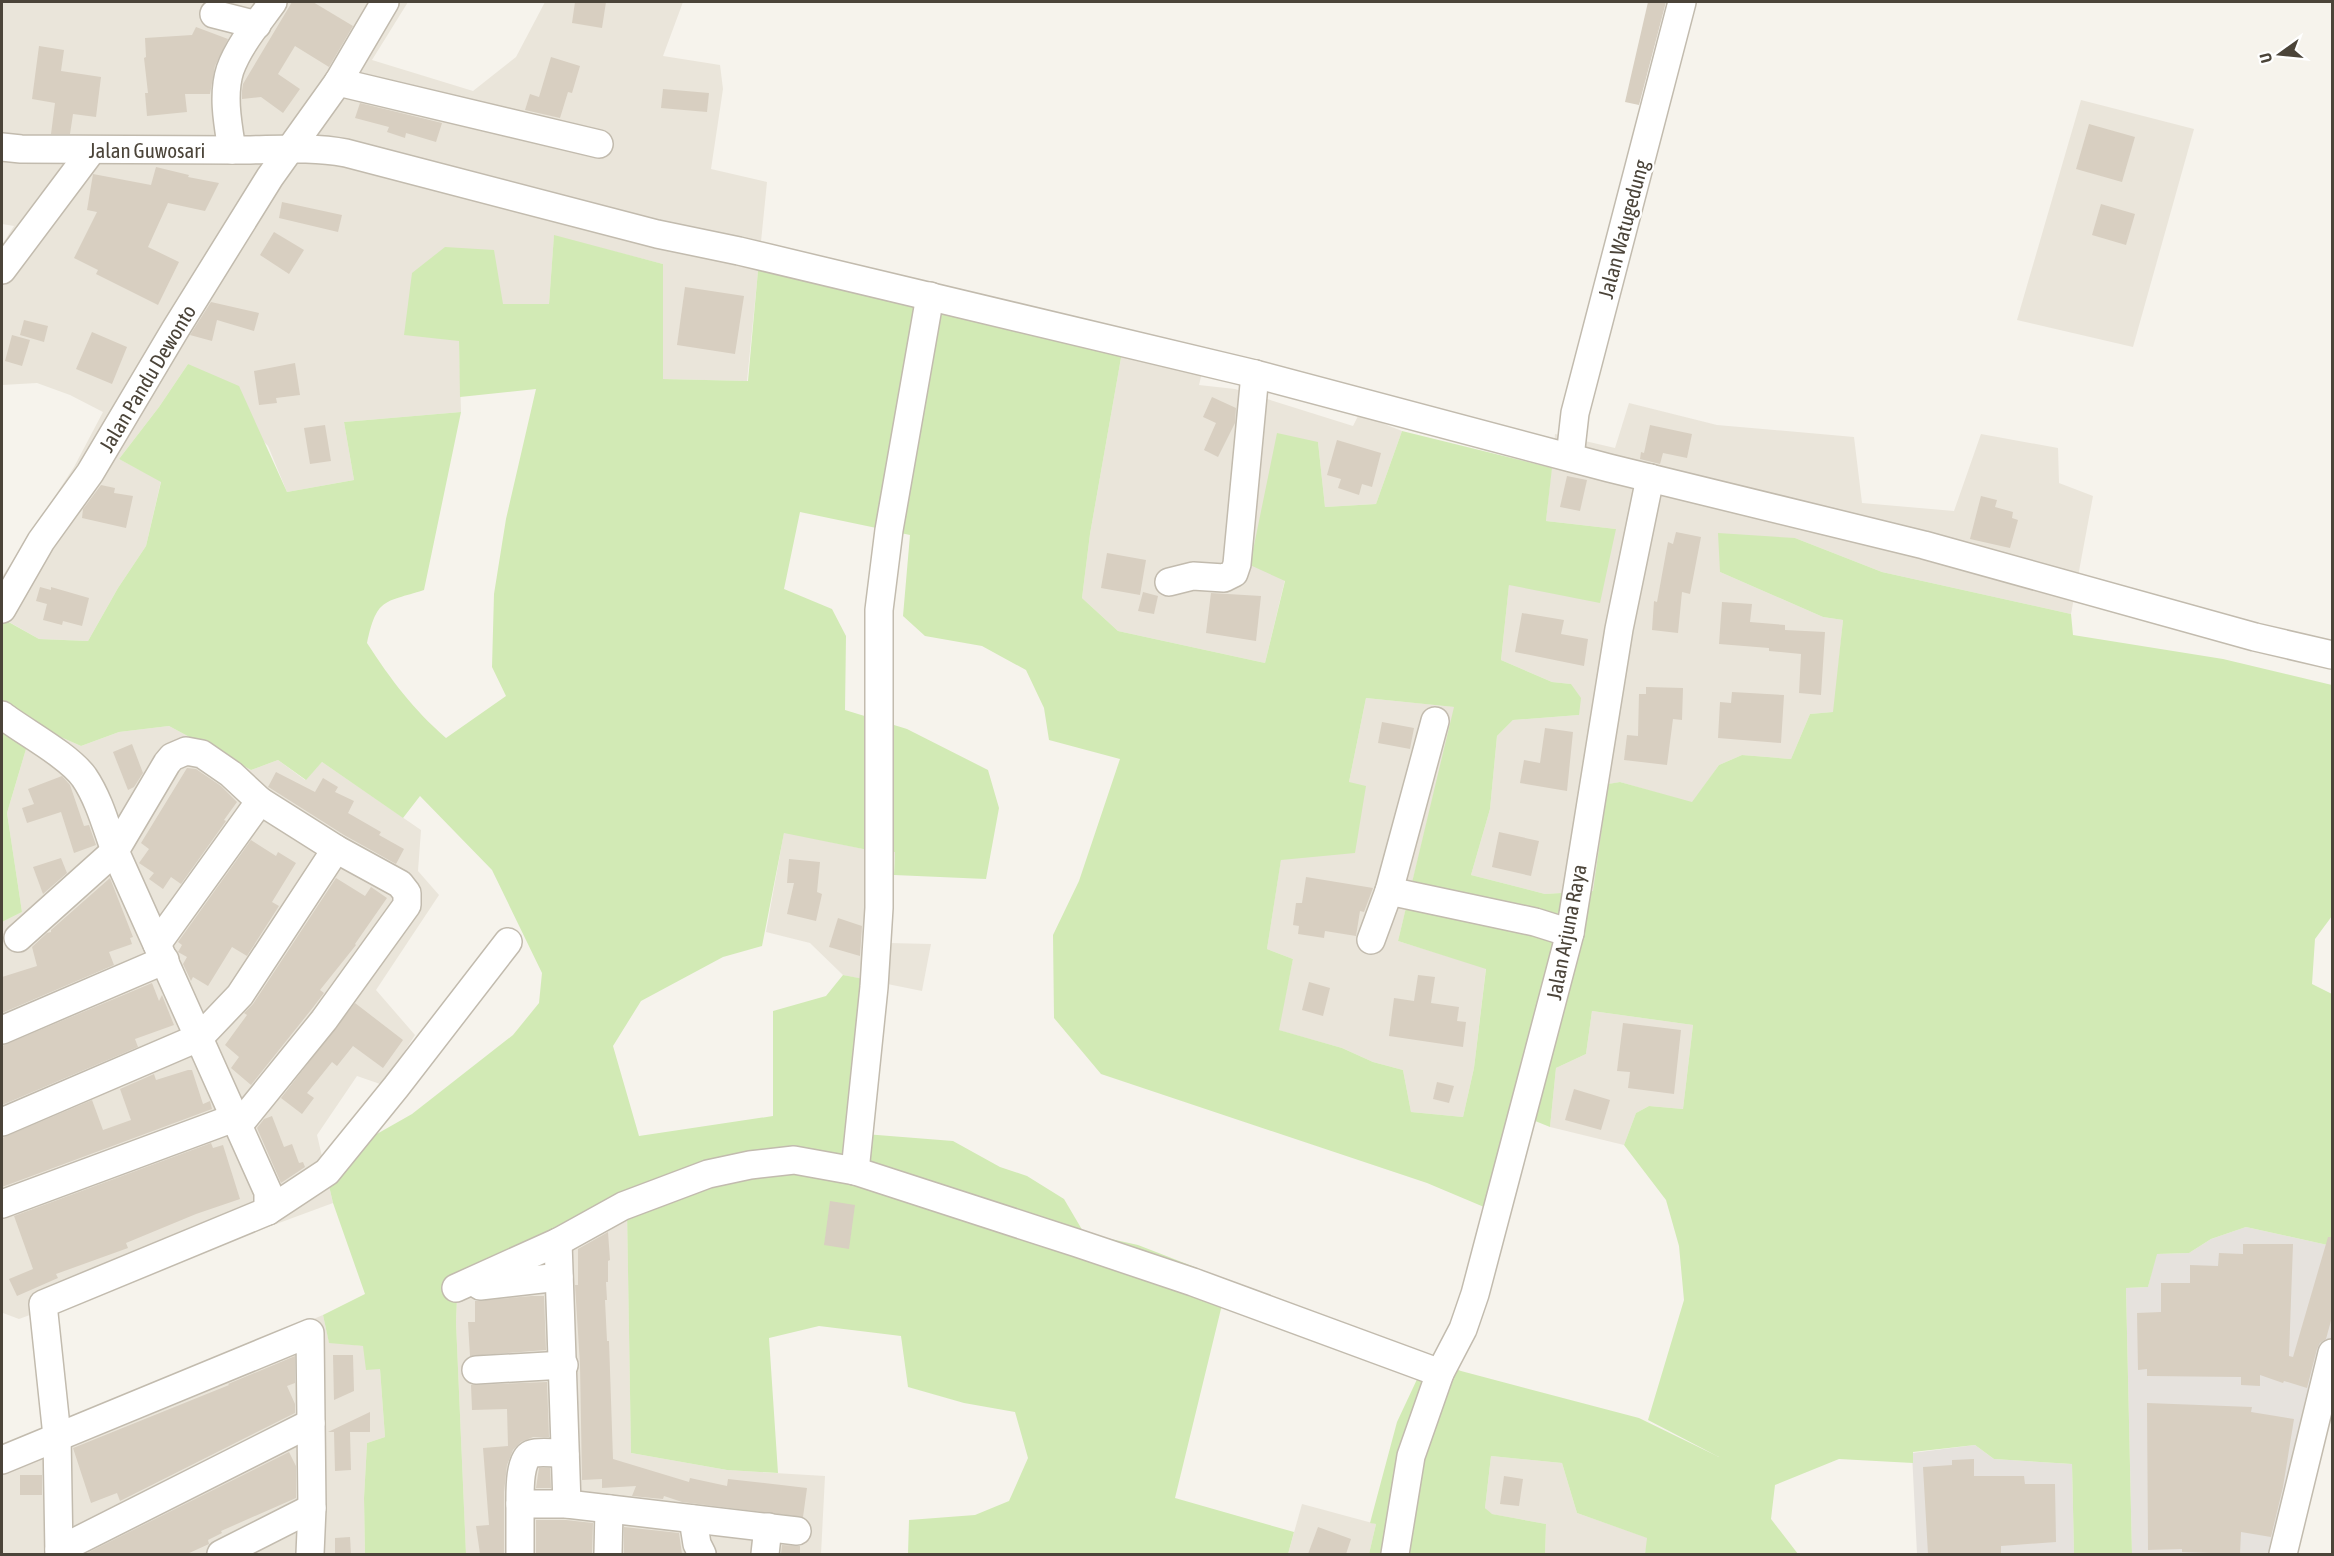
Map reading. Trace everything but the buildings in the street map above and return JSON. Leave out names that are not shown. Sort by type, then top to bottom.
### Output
[{"type":"street","points":[[232,150],[226,110],[230,71],[241,47],[273,2]]},
{"type":"street","name":"Jalan Pandu Dewonto","points":[[2,609],[41,542],[90,473],[270,177],[338,82],[385,2]]},
{"type":"street","name":"Jalan Watugedung","points":[[1570,458],[1575,413],[1682,2]]},
{"type":"street","points":[[214,14],[257,25]]},
{"type":"street","points":[[338,82],[599,144]]},
{"type":"street","name":"Jalan Guwosari","points":[[2,147],[92,150],[232,150],[292,147],[327,149],[657,234],[739,251],[1255,374],[1570,458],[1924,546],[2244,634],[2332,655]]},
{"type":"street","points":[[2,270],[92,150]]},
{"type":"street","points":[[855,1171],[873,998],[879,908],[879,610],[889,530],[930,296]]},
{"type":"street","points":[[1169,582],[1192,576],[1224,578],[1234,573],[1237,564],[1255,374]]},
{"type":"street","name":"Jalan Arjuna Raya","points":[[1395,1554],[1411,1456],[1440,1373],[1463,1329],[1475,1294],[1570,933],[1619,629],[1650,478]]},
{"type":"street","points":[[2,715],[82,775],[94,794],[115,851],[268,1192],[268,1211]]},
{"type":"street","points":[[1371,940],[1389,891],[1435,721]]},
{"type":"street","points":[[2,1204],[236,1122],[324,1020],[407,905],[407,893],[400,884],[336,849],[260,801],[231,774],[194,751],[179,753],[167,763],[115,851],[18,938]]},
{"type":"street","points":[[2,1030],[161,952],[260,801]]},
{"type":"street","points":[[2,1122],[200,1037],[240,995],[336,849]]},
{"type":"street","points":[[1389,891],[1535,922],[1570,933]]},
{"type":"street","points":[[311,1423],[59,1552],[57,1436],[42,1304],[268,1211],[327,1172],[508,942]]},
{"type":"street","points":[[559,1277],[456,1288],[558,1242],[623,1206],[708,1174],[750,1165],[794,1160],[855,1171],[1193,1282],[1440,1373]]},
{"type":"street","points":[[558,1242],[567,1504]]},
{"type":"street","points":[[2,1460],[310,1333],[312,1508],[310,1554]]},
{"type":"street","points":[[2283,1554],[2332,1353]]},
{"type":"street","points":[[476,1370],[564,1365]]},
{"type":"street","points":[[520,1554],[520,1504],[522,1474],[526,1459],[531,1454],[565,1454]]},
{"type":"street","points":[[520,1504],[567,1504],[797,1531]]},
{"type":"street","points":[[221,1554],[312,1508]]},
{"type":"street","points":[[608,1554],[609,1509]]},
{"type":"street","points":[[693,1519],[697,1544],[702,1554]]},
{"type":"street","points":[[765,1554],[768,1527]]},
{"type":"shaded area","points":[[2,2],[408,2],[372,60],[473,91],[516,57],[545,2],[683,2],[663,56],[720,65],[723,89],[711,169],[767,182],[747,381],[663,379],[663,264],[554,236],[549,304],[503,305],[459,341],[461,412],[344,422],[354,480],[287,492],[268,446],[188,364],[159,407],[119,459],[161,481],[146,546],[118,588],[88,641],[39,639],[2,618],[2,577],[74,467],[103,412],[70,395],[37,383],[2,385],[2,245],[14,226],[2,224]]},
{"type":"shaded area","points":[[2081,100],[2194,129],[2133,347],[2017,320]]},
{"type":"shaded area","points":[[1125,335],[1206,356],[1199,385],[1235,389],[1353,426],[1359,414],[1402,431],[1376,504],[1325,507],[1318,442],[1265,663],[1118,631],[1082,598],[1090,534]]},
{"type":"shaded area","points":[[1629,403],[1717,425],[1854,437],[1862,503],[1954,511],[1981,434],[2058,448],[2059,483],[2093,496],[2071,614],[1882,572],[1795,538],[1720,572],[1823,617],[1843,620],[1834,712],[1810,714],[1791,759],[1742,755],[1719,765],[1692,803],[1620,782],[1609,784],[1594,891],[1545,894],[1471,875],[1490,809],[1497,736],[1513,720],[1579,715],[1571,684],[1552,682],[1501,660],[1509,585],[1616,529],[1546,521],[1555,434],[1615,448]]},
{"type":"shaded area","points":[[1366,698],[1455,707],[1398,941],[1486,968],[1474,1068],[1463,1117],[1411,1112],[1403,1070],[1373,1062],[1342,1048],[1278,1030],[1293,959],[1267,949],[1281,859],[1349,782]]},
{"type":"shaded area","points":[[169,726],[251,770],[278,760],[305,780],[322,762],[421,830],[418,871],[439,895],[376,990],[415,1035],[383,1085],[357,1076],[317,1135],[333,1203],[19,1319],[3,1313],[2,1309],[2,922],[22,912],[7,813],[26,749],[47,731],[81,746],[119,732]]},
{"type":"shaded area","points":[[784,832],[868,850],[895,852],[889,943],[931,944],[922,991],[843,975],[810,943],[766,932]]},
{"type":"shaded area","points":[[1592,1011],[1693,1025],[1683,1109],[1649,1106],[1636,1113],[1624,1145],[1550,1127],[1556,1068],[1586,1054]]},
{"type":"shaded area","points":[[627,1210],[631,1453],[727,1470],[825,1476],[821,1554],[466,1554],[456,1322],[458,1273]]},
{"type":"shaded area","points":[[2246,1227],[2332,1246],[2332,1391],[2297,1554],[2132,1554],[2126,1288],[2148,1287],[2156,1254],[2189,1253],[2211,1239]]},
{"type":"shaded area","points":[[323,1315],[329,1342],[363,1346],[380,1369],[385,1437],[367,1443],[364,1498],[365,1554],[2,1554],[2,1448]]},
{"type":"shaded area","points":[[1975,1445],[1994,1459],[2072,1464],[2074,1553],[1917,1554],[1912,1453]]},
{"type":"shaded area","points":[[1491,1456],[1562,1463],[1577,1513],[1648,1538],[1645,1554],[1545,1554],[1546,1524],[1491,1514],[1485,1508]]},
{"type":"shaded area","points":[[1302,1504],[1376,1524],[1369,1554],[1288,1554]]},
{"type":"green space","points":[[554,235],[663,264],[663,379],[748,381],[760,249],[1125,335],[1090,534],[1082,598],[1118,631],[1265,663],[1285,581],[1250,565],[1277,433],[1318,442],[1325,507],[1376,504],[1402,431],[1552,468],[1546,521],[1616,529],[1600,603],[1509,585],[1501,660],[1552,682],[1571,684],[1581,698],[1579,715],[1513,720],[1497,736],[1490,809],[1471,875],[1545,894],[1593,891],[1608,784],[1620,782],[1692,802],[1719,765],[1742,755],[1791,759],[1810,714],[1833,712],[1843,620],[1823,617],[1720,572],[1718,533],[1795,538],[1882,572],[2071,614],[2073,635],[2223,659],[2332,685],[2332,916],[2315,939],[2312,984],[2332,994],[2332,1246],[2246,1227],[2211,1239],[2189,1253],[2157,1254],[2148,1287],[2126,1288],[2132,1554],[2074,1553],[2072,1464],[1994,1459],[1975,1445],[1913,1452],[1913,1463],[1839,1459],[1775,1485],[1771,1519],[1798,1554],[1645,1554],[1647,1538],[1577,1513],[1562,1463],[1491,1456],[1485,1508],[1492,1514],[1546,1524],[1545,1554],[1369,1554],[1376,1524],[1370,1523],[1397,1422],[1427,1358],[1461,1371],[1639,1418],[1719,1457],[1648,1420],[1684,1300],[1679,1246],[1666,1200],[1624,1145],[1636,1113],[1649,1106],[1683,1109],[1693,1025],[1592,1011],[1586,1054],[1556,1068],[1550,1127],[1513,1112],[1484,1207],[1427,1183],[1101,1074],[1054,1018],[1053,935],[1079,881],[1120,759],[1049,740],[1044,708],[1026,670],[982,646],[925,636],[903,616],[910,535],[800,512],[784,589],[832,609],[846,636],[845,710],[907,729],[988,770],[999,808],[986,879],[894,875],[895,852],[868,850],[784,833],[762,946],[723,957],[641,1001],[613,1046],[639,1136],[773,1116],[773,1011],[826,996],[843,975],[864,979],[852,1133],[953,1141],[1000,1167],[1027,1176],[1064,1199],[1084,1233],[1138,1245],[1228,1280],[1175,1498],[1294,1532],[1288,1554],[908,1554],[909,1520],[975,1515],[1009,1501],[1028,1458],[1015,1412],[964,1403],[908,1387],[901,1336],[819,1326],[769,1338],[778,1473],[727,1470],[631,1453],[627,1211],[541,1237],[458,1273],[456,1322],[466,1554],[365,1554],[364,1498],[367,1443],[385,1437],[380,1369],[366,1370],[363,1346],[329,1343],[323,1315],[365,1294],[333,1203],[324,1164],[412,1114],[513,1035],[539,1003],[542,973],[492,870],[420,796],[403,818],[322,762],[306,780],[278,760],[251,770],[169,726],[119,732],[81,746],[47,731],[26,749],[7,813],[22,912],[2,922],[2,626],[5,620],[39,639],[88,641],[118,588],[146,546],[161,482],[119,459],[159,407],[188,364],[239,386],[287,492],[354,480],[344,422],[461,412],[424,590],[384,604],[374,618],[367,643],[403,694],[446,738],[506,696],[492,667],[494,594],[506,519],[536,389],[460,397],[459,341],[404,335],[412,273],[445,247],[494,250],[503,304],[549,304]],"holes":[[[1366,698],[1454,707],[1398,941],[1486,969],[1474,1068],[1463,1117],[1411,1112],[1403,1070],[1373,1062],[1342,1048],[1279,1030],[1293,959],[1267,949],[1281,860],[1355,853],[1366,786],[1349,782]]]}]
